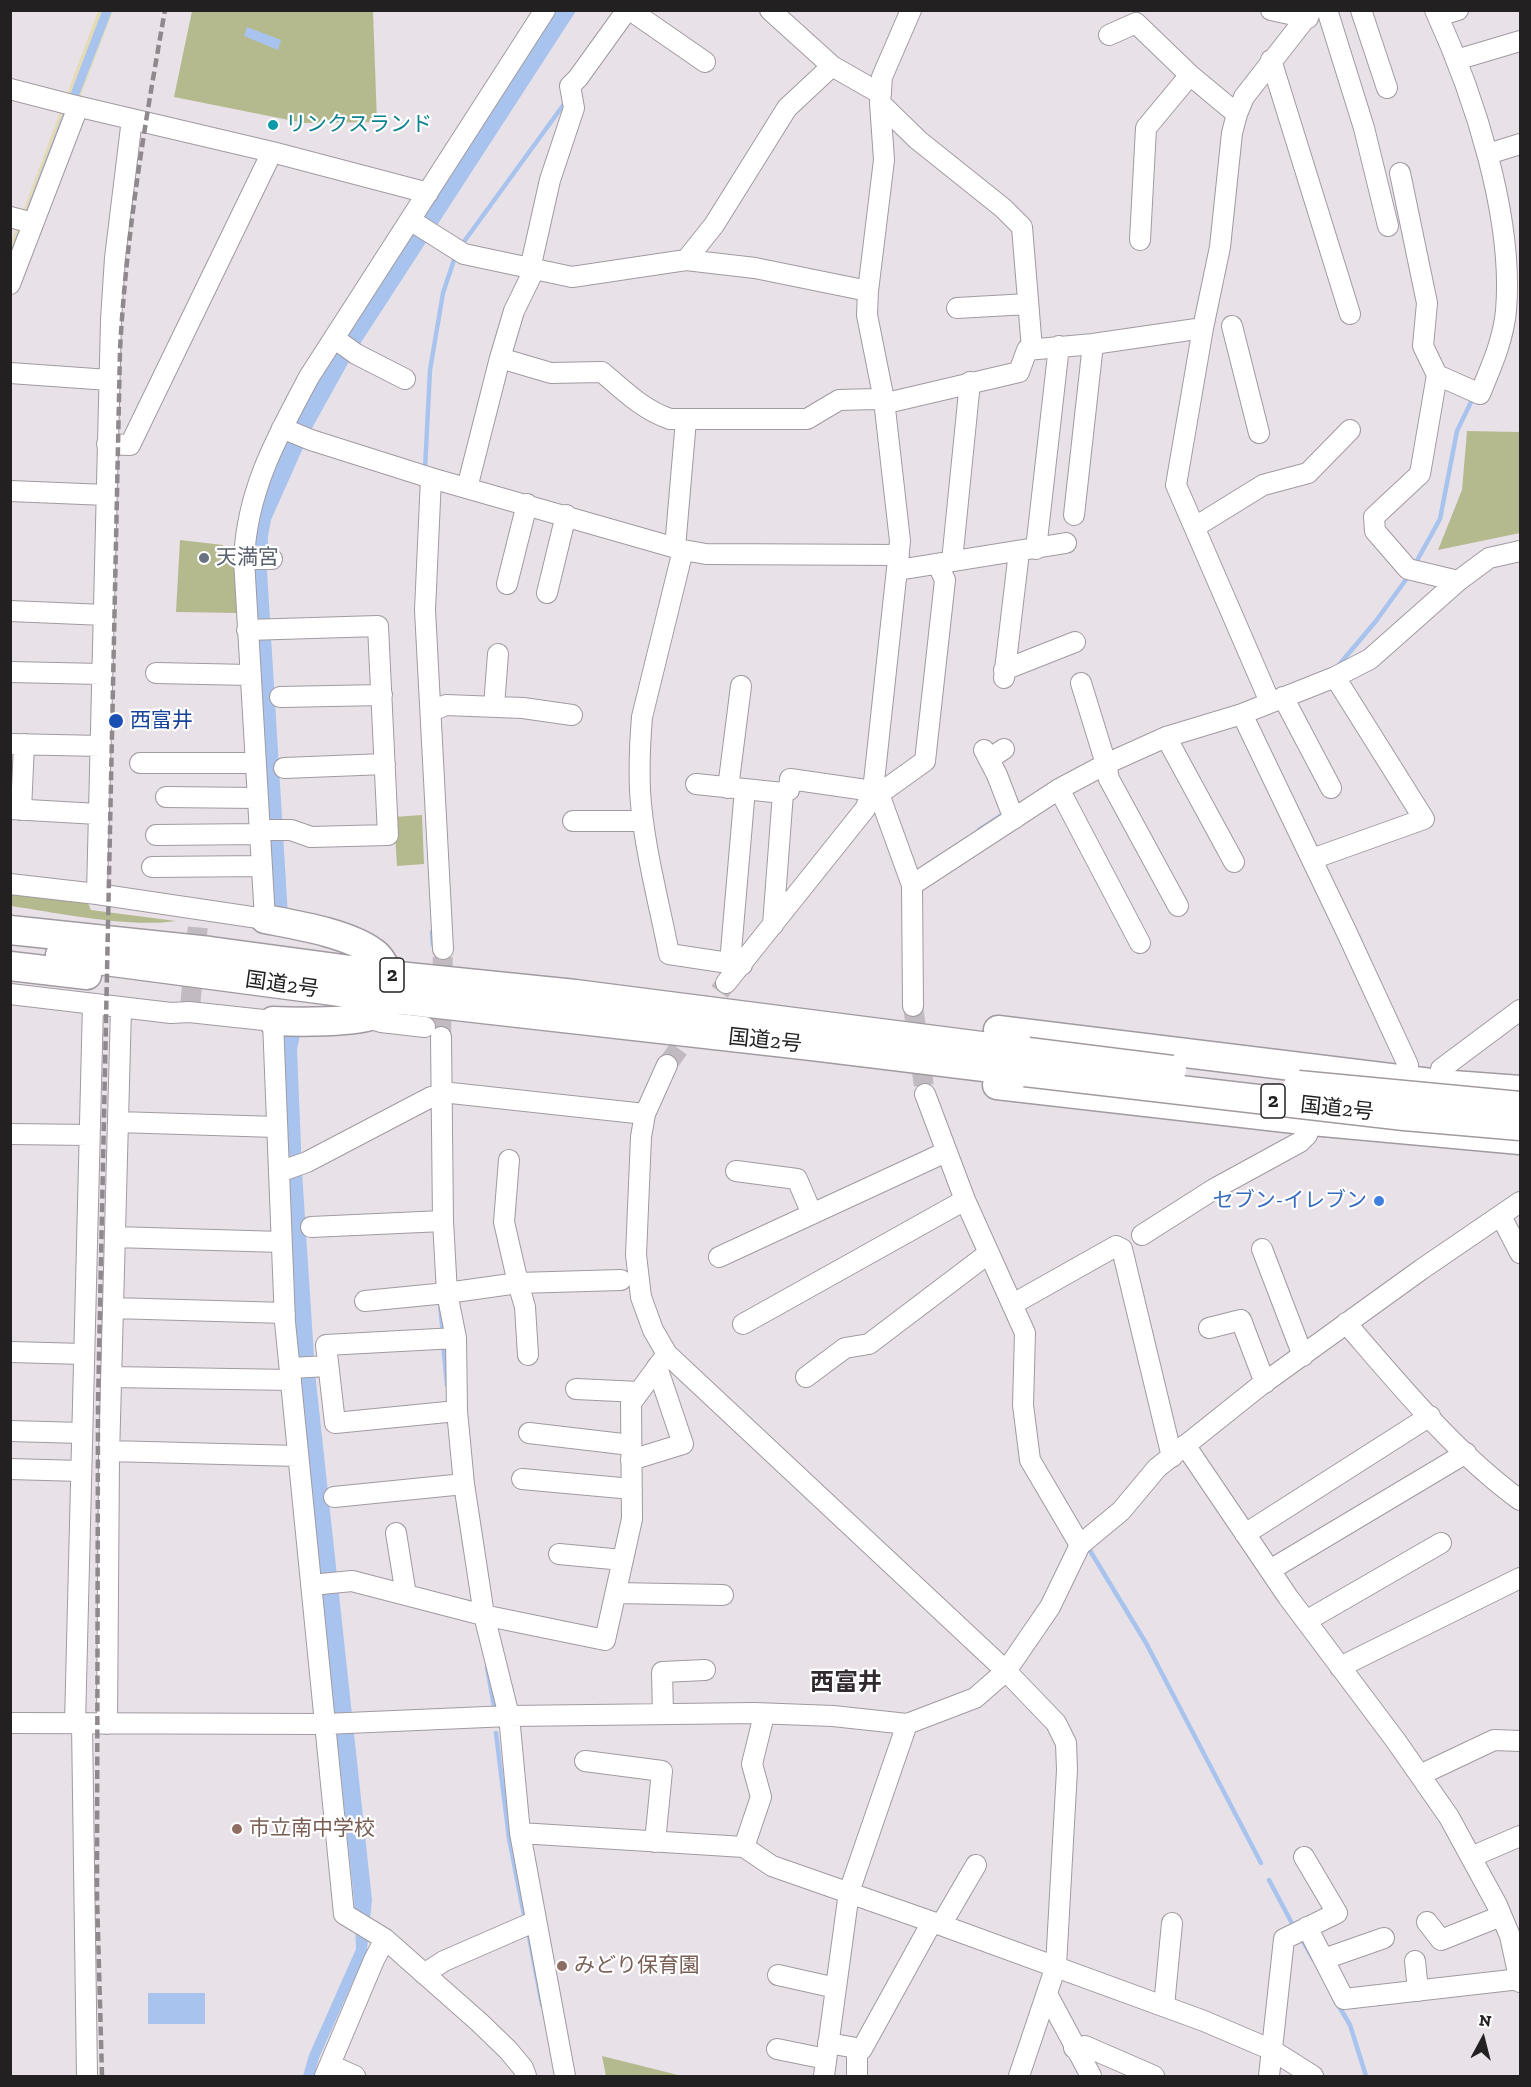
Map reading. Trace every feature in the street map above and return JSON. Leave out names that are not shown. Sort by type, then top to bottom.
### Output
[{"type":"highway","points":[[10,915],[149,934],[210,951]]},
{"type":"highway","points":[[265,919],[310,928],[361,945],[379,957],[391,987],[376,1014],[272,1027]]},
{"type":"highway","name":"国道2号","points":[[19,946],[210,951],[391,987],[675,1031],[1306,1085],[1521,1106]]},
{"type":"highway","name":"国道2号","points":[[19,946],[208,986],[329,991],[391,987],[575,994],[1404,1116],[1521,1126]]},
{"type":"highway","points":[[575,994],[760,1000],[1439,1084],[1521,1090]]},
{"type":"highway","points":[[675,1031],[713,1049],[888,1073],[1377,1128],[1521,1140]]},
{"type":"highway","points":[[1377,1128],[1395,1078]]},
{"type":"street","points":[[10,884],[97,894],[199,912],[265,919],[249,629],[259,559],[245,537],[250,506],[259,479],[293,433],[309,377],[336,340],[412,222],[428,193],[545,10]]},
{"type":"street","points":[[467,488],[500,358],[514,311],[532,269],[550,180],[574,108],[570,86],[628,10],[705,62]]},
{"type":"street","points":[[770,10],[832,66],[881,98],[918,140],[1003,208],[1022,227],[1032,350]]},
{"type":"street","points":[[911,10],[882,77],[884,160],[867,315],[884,400],[898,509],[898,562],[876,792],[912,885],[913,1006]]},
{"type":"street","points":[[1271,10],[1320,13]]},
{"type":"street","points":[[1361,10],[1387,88]]},
{"type":"street","points":[[1437,375],[1480,394],[1502,337],[1512,230],[1456,60],[1436,13],[1458,10]]},
{"type":"street","points":[[1320,13],[1271,60],[1244,97],[1237,114],[1232,133],[1220,248],[1203,328],[1176,485],[1272,697],[1331,788]]},
{"type":"street","points":[[1320,13],[1364,128],[1388,226]]},
{"type":"street","points":[[1108,35],[1141,16],[1190,75],[1237,114]]},
{"type":"street","points":[[1456,60],[1521,41]]},
{"type":"street","points":[[1271,60],[1350,314]]},
{"type":"street","points":[[686,260],[714,225],[787,108],[832,66]]},
{"type":"street","points":[[1140,240],[1146,128],[1190,75]]},
{"type":"street","points":[[10,89],[272,152],[428,193]]},
{"type":"street","points":[[10,284],[23,220],[72,105]]},
{"type":"street","points":[[97,894],[109,380],[115,258],[132,119]]},
{"type":"street","points":[[1488,154],[1521,144]]},
{"type":"street","points":[[107,444],[130,445],[272,152]]},
{"type":"street","points":[[1400,173],[1427,303],[1423,346],[1437,375],[1420,474],[1374,517],[1376,531],[1412,570],[1458,581]]},
{"type":"street","points":[[412,222],[464,255],[572,277],[686,260],[755,268],[868,291]]},
{"type":"street","points":[[957,308],[1028,304]]},
{"type":"street","points":[[1232,326],[1259,433]]},
{"type":"street","points":[[500,358],[551,373],[602,372],[643,407],[670,419],[807,419],[839,400],[891,402],[1019,372],[1027,350],[1093,344],[1203,328]]},
{"type":"street","points":[[336,340],[356,354],[405,379]]},
{"type":"street","points":[[1074,515],[1093,344]]},
{"type":"street","points":[[1059,346],[1027,550],[1004,674],[1075,642]]},
{"type":"street","points":[[10,373],[109,380]]},
{"type":"street","points":[[733,970],[773,925],[876,792],[926,761],[945,563],[970,382]]},
{"type":"street","points":[[686,420],[679,549],[642,717],[640,768],[643,821],[669,954],[733,970]]},
{"type":"street","points":[[1195,526],[1263,485],[1308,473],[1350,430]]},
{"type":"street","points":[[293,433],[431,478],[679,549],[706,554],[945,563],[1066,543]]},
{"type":"street","points":[[431,478],[425,610],[443,949]]},
{"type":"street","points":[[10,491],[107,495]]},
{"type":"street","points":[[507,584],[527,504]]},
{"type":"street","points":[[547,593],[566,515]]},
{"type":"street","points":[[912,885],[1011,812],[1059,789],[1104,757],[1242,714],[1272,697],[1335,677],[1370,659],[1458,581],[1489,558],[1521,551]]},
{"type":"street","points":[[10,611],[104,615]]},
{"type":"street","points":[[156,835],[284,829],[311,837],[388,835],[378,626],[249,629]]},
{"type":"street","points":[[494,706],[498,654]]},
{"type":"street","points":[[10,672],[102,674]]},
{"type":"street","points":[[156,673],[250,675]]},
{"type":"street","points":[[1312,859],[1424,819],[1335,677]]},
{"type":"street","points":[[1081,683],[1104,757],[1108,779],[1178,906]]},
{"type":"street","points":[[733,970],[741,686]]},
{"type":"street","points":[[280,698],[382,694]]},
{"type":"street","points":[[432,711],[446,705],[494,706],[572,715]]},
{"type":"street","points":[[1242,714],[1408,1065],[1395,1078]]},
{"type":"street","points":[[1166,737],[1234,862]]},
{"type":"street","points":[[98,814],[16,809],[17,744],[100,746]]},
{"type":"street","points":[[992,753],[1011,812]]},
{"type":"street","points":[[140,763],[255,764]]},
{"type":"street","points":[[284,768],[385,764]]},
{"type":"street","points":[[789,790],[790,779],[876,792]]},
{"type":"street","points":[[696,784],[783,793],[773,925]]},
{"type":"street","points":[[1059,789],[1140,943]]},
{"type":"street","points":[[166,797],[257,798]]},
{"type":"street","points":[[573,821],[643,821]]},
{"type":"street","points":[[152,867],[262,866]]},
{"type":"street","points":[[10,994],[171,1013],[190,1009],[272,1027]]},
{"type":"street","points":[[87,2076],[78,1724],[81,1471],[93,1004]]},
{"type":"street","points":[[107,1724],[109,1451],[121,1008]]},
{"type":"street","points":[[1439,1084],[1441,1069],[1521,1010]]},
{"type":"street","points":[[365,1017],[433,1032],[437,1096],[437,1221],[447,1293],[451,1412],[458,1485],[478,1614],[509,1716],[531,1924],[565,2076]]},
{"type":"street","points":[[168,1023],[272,1027]]},
{"type":"street","points":[[272,1027],[276,1127],[289,1169],[281,1242],[285,1313],[298,1456],[323,1584],[329,1724],[344,1914],[380,1935],[424,1974],[508,2050],[523,2068],[526,2076]]},
{"type":"street","points":[[529,1433],[631,1452],[683,1444],[662,1360],[641,1297],[636,1255],[641,1137],[645,1114],[667,1065]]},
{"type":"street","points":[[289,1169],[437,1096],[451,1094],[645,1114]]},
{"type":"street","points":[[925,1094],[965,1200],[989,1253],[1018,1302],[1025,1334],[1023,1405],[1030,1460],[1080,1545]]},
{"type":"street","points":[[1142,1234],[1214,1189],[1300,1142],[1307,1135],[1312,1121]]},
{"type":"street","points":[[118,1122],[276,1127]]},
{"type":"street","points":[[10,1134],[89,1135]]},
{"type":"street","points":[[719,1257],[946,1152]]},
{"type":"street","points":[[509,1160],[504,1221],[525,1306],[528,1355]]},
{"type":"street","points":[[736,1171],[797,1179],[812,1214]]},
{"type":"street","points":[[743,1323],[965,1200]]},
{"type":"street","points":[[10,1723],[329,1724],[509,1716],[663,1714],[832,1716],[907,1724],[975,1698],[1006,1671],[1050,1607],[1080,1545],[1121,1511],[1157,1468],[1185,1452],[1265,1383],[1346,1323],[1422,1269],[1503,1221],[1521,1202]]},
{"type":"street","points":[[311,1227],[437,1221]]},
{"type":"street","points":[[1503,1221],[1521,1253]]},
{"type":"street","points":[[115,1237],[281,1242]]},
{"type":"street","points":[[1018,1302],[1116,1246],[1122,1249],[1185,1452],[1449,1817],[1510,1936],[1520,1980],[1344,1999],[1307,1927]]},
{"type":"street","points":[[1262,1249],[1303,1356]]},
{"type":"street","points":[[806,1377],[845,1348],[869,1344],[989,1253]]},
{"type":"street","points":[[365,1301],[518,1283],[621,1280]]},
{"type":"street","points":[[113,1308],[285,1313]]},
{"type":"street","points":[[1209,1328],[1241,1320],[1265,1383]]},
{"type":"street","points":[[1346,1323],[1430,1416],[1494,1481],[1516,1490]]},
{"type":"street","points":[[447,1339],[326,1345],[323,1367],[335,1423],[451,1412]]},
{"type":"street","points":[[10,1352],[84,1354]]},
{"type":"street","points":[[323,1584],[352,1581],[478,1614],[605,1640],[632,1519],[631,1403],[662,1360]]},
{"type":"street","points":[[662,1360],[1006,1671],[1056,1722],[1066,1743],[1067,1770],[1056,1966],[1019,2076]]},
{"type":"street","points":[[111,1377],[292,1372],[323,1367]]},
{"type":"street","points":[[576,1389],[639,1392]]},
{"type":"street","points":[[1245,1534],[1430,1416]]},
{"type":"street","points":[[10,1431],[82,1433]]},
{"type":"street","points":[[109,1451],[298,1456]]},
{"type":"street","points":[[1270,1570],[1466,1453]]},
{"type":"street","points":[[10,1469],[81,1471]]},
{"type":"street","points":[[522,1479],[632,1489]]},
{"type":"street","points":[[334,1497],[458,1485]]},
{"type":"street","points":[[396,1533],[406,1595]]},
{"type":"street","points":[[1306,1621],[1441,1543]]},
{"type":"street","points":[[559,1554],[623,1560]]},
{"type":"street","points":[[1340,1667],[1521,1578]]},
{"type":"street","points":[[616,1593],[723,1595]]},
{"type":"street","points":[[663,1714],[662,1672],[705,1670]]},
{"type":"street","points":[[744,1847],[761,1797],[752,1764],[764,1715]]},
{"type":"street","points":[[826,2060],[849,1892],[907,1724]]},
{"type":"street","points":[[1420,1775],[1494,1740],[1521,1742]]},
{"type":"street","points":[[585,1761],[662,1771],[655,1842]]},
{"type":"street","points":[[520,1833],[744,1847],[772,1866],[1164,2006],[1272,2050],[1313,2076]]},
{"type":"street","points":[[1471,1857],[1521,1836]]},
{"type":"street","points":[[1269,2076],[1284,1939],[1337,1912],[1304,1857]]},
{"type":"street","points":[[777,2049],[826,2060],[857,2048],[862,2049],[936,1923],[976,1865]]},
{"type":"street","points":[[1427,1922],[1441,1940],[1501,1916]]},
{"type":"street","points":[[1164,2006],[1172,1923]]},
{"type":"street","points":[[424,1974],[444,1961],[531,1924]]},
{"type":"street","points":[[356,2076],[328,2071],[374,1960],[380,1935]]},
{"type":"street","points":[[1324,1959],[1384,1938]]},
{"type":"street","points":[[1415,1961],[1418,1991]]},
{"type":"street","points":[[778,1975],[836,1988]]},
{"type":"street","points":[[1047,1994],[1091,2076]]},
{"type":"street","points":[[1074,2048],[1085,2046],[1154,2076]]},
{"type":"street","points":[[857,2048],[857,2076]]},
{"type":"green space","points":[[192,11],[373,11],[377,122],[304,123],[174,97]]},
{"type":"green space","points":[[1467,431],[1520,432],[1520,533],[1438,550],[1462,490]]},
{"type":"green space","points":[[180,540],[223,545],[224,558],[235,559],[238,613],[176,612]]},
{"type":"green space","points":[[422,815],[424,864],[397,866],[394,817]]},
{"type":"green space","points":[[11,892],[88,903],[91,910],[176,921],[137,923],[115,921],[11,906]]},
{"type":"green space","points":[[602,2056],[682,2076],[606,2076]]},
{"type":"sand","points":[[98,11],[113,11],[11,278],[11,243]]},
{"type":"water","points":[[102,11],[112,11],[11,270],[11,250]]},
{"type":"water","points":[[553,11],[576,11],[351,358],[311,430],[271,520],[267,570],[288,916],[270,908],[251,566],[253,534],[268,483],[296,421],[334,351]]},
{"type":"water","points":[[247,27],[281,40],[278,50],[244,36]]},
{"type":"water","points":[[302,1027],[297,1049],[315,1372],[372,1900],[367,1950],[319,2058],[314,2076],[303,2076],[309,2055],[356,1949],[354,1901],[299,1375],[287,1182],[281,1029]]},
{"type":"water","points":[[148,1993],[205,1993],[205,2024],[148,2024]]},
{"type":"waterway","points":[[463,243],[567,100]]},
{"type":"waterway","points":[[425,469],[430,370],[443,293],[455,257]]},
{"type":"waterway","points":[[1414,566],[1440,519],[1457,431],[1473,398]]},
{"type":"waterway","points":[[1338,666],[1376,621],[1410,574]]},
{"type":"waterway","points":[[979,830],[1005,813]]},
{"type":"waterway","points":[[432,932],[433,945]]},
{"type":"waterway","points":[[440,1304],[443,1335]]},
{"type":"waterway","points":[[443,1343],[447,1385]]},
{"type":"waterway","points":[[1089,1549],[1146,1643],[1261,1863]]},
{"type":"waterway","points":[[487,1667],[495,1712]]},
{"type":"waterway","points":[[496,1733],[509,1838],[525,1920]]},
{"type":"waterway","points":[[1269,1880],[1294,1927]]},
{"type":"waterway","points":[[528,1931],[542,2005]]},
{"type":"waterway","points":[[1301,1938],[1313,1959]]},
{"type":"waterway","points":[[1337,2003],[1350,2025],[1366,2076]]},
{"type":"tunnel","points":[[190,1007],[199,915]]},
{"type":"tunnel","points":[[441,1037],[443,949]]},
{"type":"tunnel","points":[[667,1065],[726,983]]},
{"type":"tunnel","points":[[913,1006],[925,1094]]},
{"type":"railway","points":[[102,2076],[97,1896],[98,1404],[120,350],[132,222],[165,10]]},
{"type":"place","name":"リンクスランド","points":[[273,125]]},
{"type":"place","name":"天満宮","points":[[204,558]]},
{"type":"place","name":"西富井","points":[[116,721]]},
{"type":"place","name":"セブン-イレブン","points":[[1379,1201]]},
{"type":"place","name":"市立南中学校","points":[[237,1829]]},
{"type":"place","name":"みどり保育園","points":[[562,1966]]},
{"type":"district","name":"西富井","points":[[846,1683]]}]
